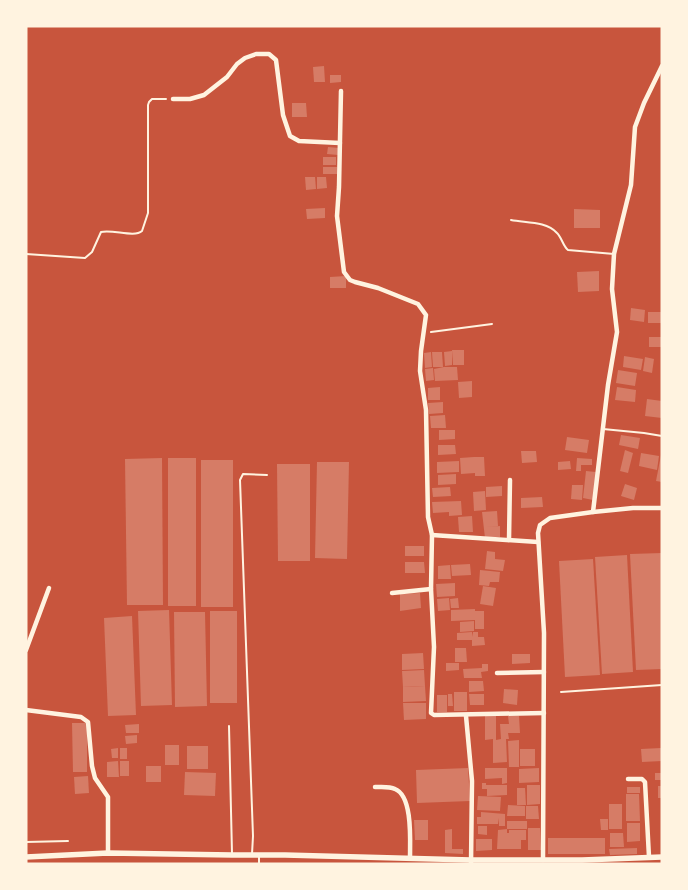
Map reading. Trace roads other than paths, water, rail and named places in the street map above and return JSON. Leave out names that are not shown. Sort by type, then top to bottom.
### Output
[{"type":"main road","points":[[26,857],[108,853],[232,856],[321,855],[393,861],[410,858],[471,862],[543,860],[582,862],[662,857]]},
{"type":"street","points":[[173,99],[190,99],[204,96],[227,77],[237,64],[245,58],[256,54],[269,54],[276,60],[283,115],[290,136],[299,141],[340,142]]},
{"type":"street","points":[[593,512],[617,332],[612,289],[614,254],[631,185],[635,127],[662,66]]},
{"type":"street","points":[[341,90],[337,216],[344,272],[350,280],[378,288],[418,304],[426,315],[420,371],[426,410],[428,517],[432,535],[431,589],[434,637],[431,713],[434,715],[466,716],[544,714]]},
{"type":"street","points":[[508,540],[510,480]]},
{"type":"street","points":[[543,860],[544,672],[543,611],[538,542],[540,525],[550,518],[593,512],[633,508],[662,508]]},
{"type":"street","points":[[432,535],[538,542]]},
{"type":"street","points":[[26,650],[49,588]]},
{"type":"street","points":[[392,593],[431,589]]},
{"type":"street","points":[[498,673],[544,672]]},
{"type":"street","points":[[26,710],[81,717],[88,722],[95,778],[108,797],[108,853]]},
{"type":"street","points":[[466,716],[472,781],[471,862]]},
{"type":"street","points":[[628,779],[642,779],[645,782],[648,857]]},
{"type":"street","points":[[375,787],[394,788],[400,792],[406,801],[410,858]]},
{"type":"lane","points":[[510,220],[533,223],[550,228],[560,236],[568,250],[614,254]]},
{"type":"lane","points":[[603,429],[662,436]]},
{"type":"lane","points":[[252,856],[240,480],[243,474],[267,475]]},
{"type":"lane","points":[[560,692],[662,685]]},
{"type":"lane","points":[[229,726],[232,856]]},
{"type":"lane","points":[[26,842],[68,841]]},
{"type":"lane","points":[[259,855],[260,864]]}]
